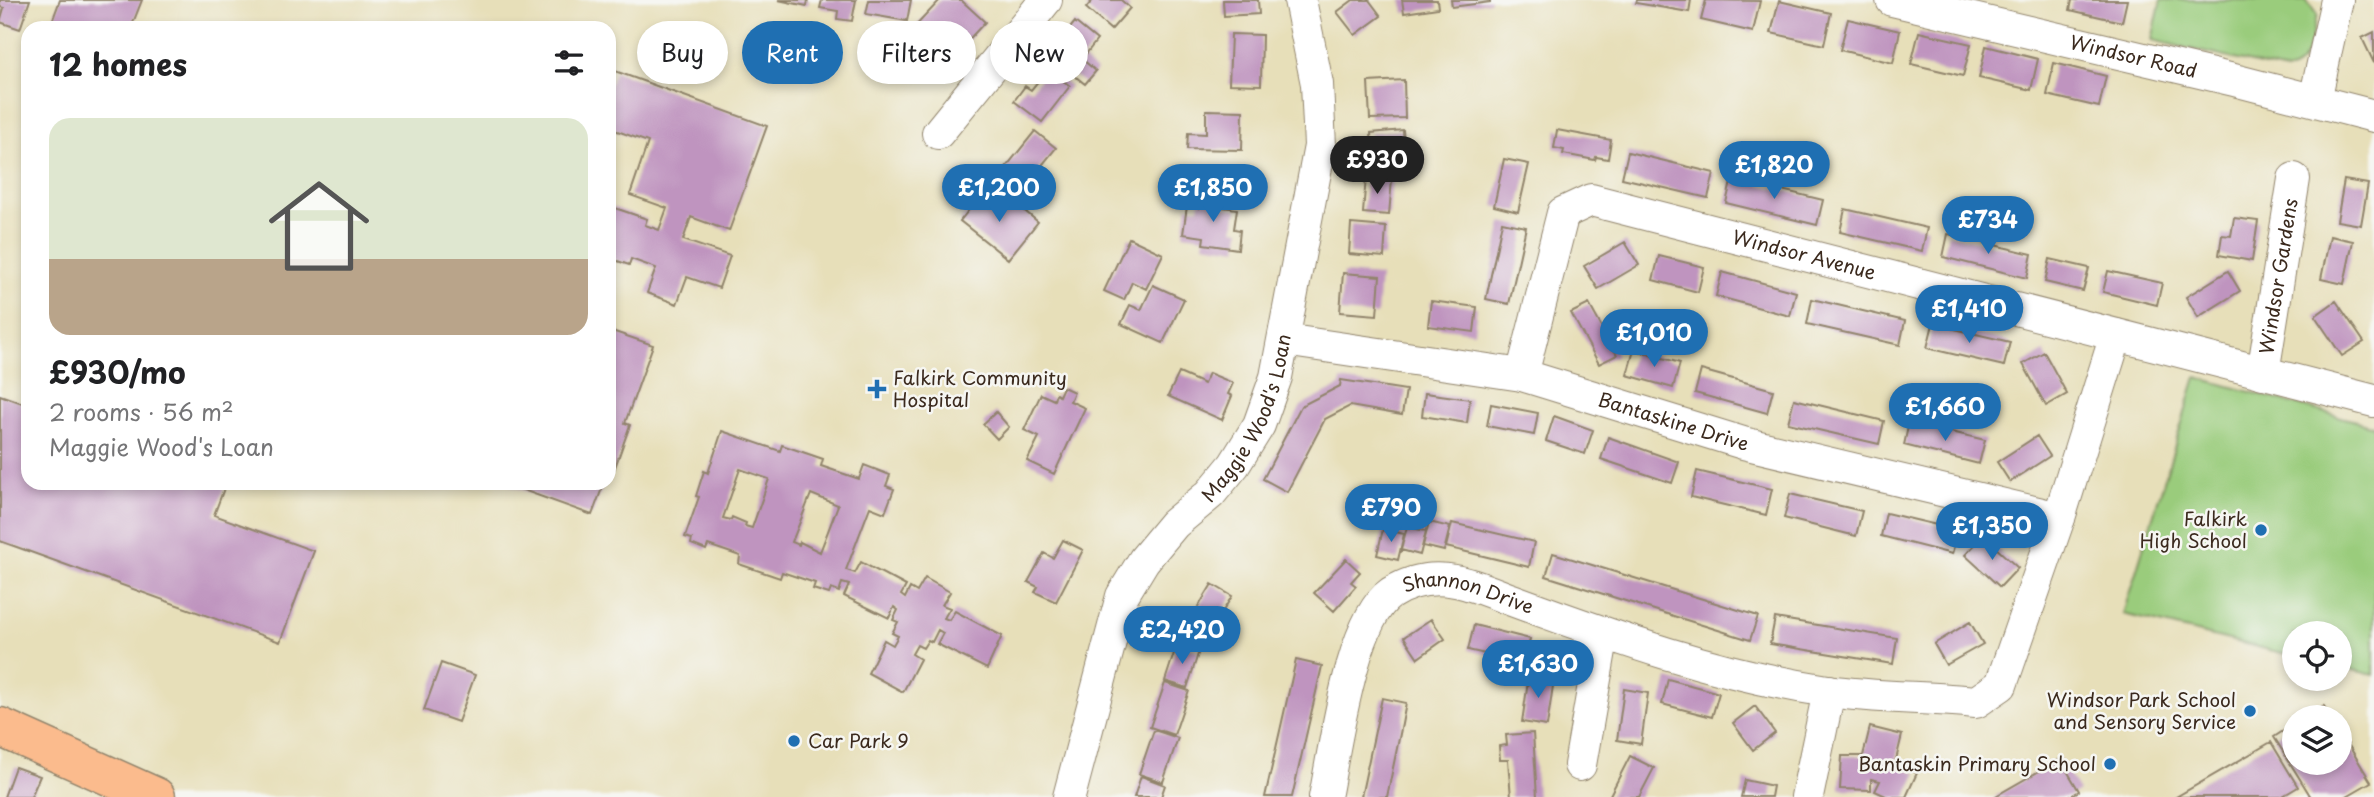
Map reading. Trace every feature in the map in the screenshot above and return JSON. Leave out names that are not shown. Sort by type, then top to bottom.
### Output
[{"type":"main road","points":[[0,727],[156,797]]},
{"type":"street","points":[[938,133],[1046,0]]},
{"type":"street","name":"Maggie Wood's Loan","points":[[1069,797],[1122,596],[1144,560],[1174,524],[1210,494],[1234,466],[1259,425],[1276,377],[1320,146],[1317,84],[1300,0]]},
{"type":"street","name":"Windsor Road","points":[[1892,0],[2374,116]]},
{"type":"street","points":[[2315,100],[2337,0]]},
{"type":"street","name":"Windsor Gardens","points":[[2263,373],[2294,179]]},
{"type":"street","name":"Windsor Avenue","points":[[1522,375],[1563,213],[1591,200],[2374,401]]},
{"type":"street","points":[[2059,518],[2116,335]]},
{"type":"street","name":"Bantaskine Drive","points":[[1284,340],[1522,375],[1743,443],[2059,518]]},
{"type":"street","name":"Shannon Drive","points":[[1325,797],[1354,654],[1370,619],[1390,594],[1428,578],[1464,582],[1604,634],[1727,671],[1829,691],[1976,702],[2001,685],[2059,518]]},
{"type":"street","points":[[1580,765],[1604,634]]},
{"type":"street","points":[[1807,797],[1829,691]]},
{"type":"green space","points":[[2161,0],[2306,0],[2317,15],[2305,57],[2294,68],[2286,71],[2152,40]]},
{"type":"green space","name":"Falkirk High School","points":[[2196,377],[2374,426],[2374,675],[2352,670],[2352,621],[2282,621],[2282,653],[2123,614]]},
{"type":"building","points":[[0,0],[30,0],[20,29],[0,22],[4,8],[0,7]]},
{"type":"building","points":[[60,0],[142,0],[134,21],[52,21]]},
{"type":"building","points":[[778,0],[808,0],[807,6]]},
{"type":"building","points":[[822,0],[856,0],[852,21],[837,19],[838,11],[820,8]]},
{"type":"building","points":[[869,0],[911,0],[907,21],[866,14]]},
{"type":"building","points":[[940,0],[961,0],[985,22],[976,32],[976,21],[920,21]]},
{"type":"building","points":[[1093,0],[1121,0],[1130,8],[1111,30],[1086,8]]},
{"type":"building","points":[[1223,0],[1258,0],[1259,14],[1224,16]]},
{"type":"building","points":[[1353,0],[1369,0],[1381,16],[1355,35],[1337,12]]},
{"type":"building","points":[[1402,0],[1437,0],[1438,8],[1404,13]]},
{"type":"building","points":[[1451,0],[1490,0],[1490,2],[1452,7]]},
{"type":"building","points":[[1637,0],[1691,0],[1689,12],[1636,3]]},
{"type":"building","points":[[1706,0],[1760,1],[1753,32],[1701,20]]},
{"type":"building","points":[[2072,0],[2127,0],[2122,22],[2070,10]]},
{"type":"building","points":[[1779,1],[1831,13],[1824,45],[1771,33]]},
{"type":"building","points":[[1848,19],[1900,31],[1893,63],[1840,50]]},
{"type":"building","points":[[1919,32],[1971,44],[1963,76],[1911,64]]},
{"type":"building","points":[[2374,32],[2374,63],[2362,38]]},
{"type":"building","points":[[1088,33],[1097,40],[1088,51]]},
{"type":"building","points":[[1231,34],[1262,35],[1261,85],[1229,84]]},
{"type":"building","points":[[1986,46],[2038,59],[2031,90],[1979,78]]},
{"type":"building","points":[[2054,63],[2106,76],[2099,107],[2047,95]]},
{"type":"building","points":[[1088,64],[1096,71],[1088,80]]},
{"type":"building","points":[[616,71],[637,79],[637,84],[651,84],[767,126],[729,231],[691,217],[683,240],[730,256],[719,288],[687,277],[677,304],[647,293],[656,268],[631,259],[629,265],[616,260],[616,208],[647,219],[645,225],[659,230],[667,208],[630,195],[648,142],[616,131]]},
{"type":"building","points":[[1404,80],[1405,118],[1370,119],[1368,82]]},
{"type":"building","points":[[1036,84],[1070,86],[1042,122],[1014,101],[1025,86],[1031,90]]},
{"type":"building","points":[[1206,110],[1243,111],[1242,150],[1187,149],[1188,133],[1206,134]]},
{"type":"building","points":[[1403,130],[1405,159],[1373,161],[1371,133]]},
{"type":"building","points":[[1557,130],[1611,140],[1608,159],[1596,157],[1595,160],[1563,154],[1564,150],[1554,148]]},
{"type":"building","points":[[1035,131],[1056,148],[1023,189],[1002,172]]},
{"type":"building","points":[[1628,152],[1714,173],[1708,198],[1622,178]]},
{"type":"building","points":[[1504,159],[1529,164],[1518,212],[1494,206]]},
{"type":"building","points":[[1366,177],[1392,179],[1389,215],[1363,213]]},
{"type":"building","points":[[1732,178],[1823,200],[1817,225],[1726,203]]},
{"type":"building","points":[[2344,180],[2368,184],[2361,225],[2337,221]]},
{"type":"building","points":[[984,191],[1004,207],[1010,199],[1038,222],[1008,259],[960,221]]},
{"type":"building","points":[[1200,199],[1223,202],[1222,207],[1237,209],[1234,229],[1240,230],[1238,249],[1203,244],[1204,237],[1183,234],[1187,206],[1199,208]]},
{"type":"building","points":[[1845,209],[1927,228],[1922,251],[1840,232]]},
{"type":"building","points":[[2234,218],[2258,221],[2252,261],[2219,255],[2222,235],[2231,236]]},
{"type":"building","points":[[1502,222],[1526,227],[1509,304],[1486,299]]},
{"type":"building","points":[[1351,224],[1386,227],[1384,257],[1349,254]]},
{"type":"building","points":[[1948,234],[2032,254],[2027,278],[1943,257]]},
{"type":"building","points":[[2330,236],[2353,241],[2344,284],[2321,279]]},
{"type":"building","points":[[1129,238],[1163,254],[1146,289],[1132,282],[1124,300],[1104,291]]},
{"type":"building","points":[[1625,242],[1639,265],[1598,289],[1584,266]]},
{"type":"building","points":[[1659,256],[1704,267],[1698,292],[1653,280]]},
{"type":"building","points":[[2050,259],[2089,268],[2083,291],[2045,282]]},
{"type":"building","points":[[2108,271],[2162,283],[2157,305],[2103,292]]},
{"type":"building","points":[[2228,271],[2240,291],[2198,317],[2186,297]]},
{"type":"building","points":[[1722,272],[1796,292],[1790,316],[1716,296]]},
{"type":"building","points":[[1343,273],[1380,276],[1377,315],[1340,312]]},
{"type":"building","points":[[1153,285],[1184,299],[1163,343],[1121,324],[1130,305],[1141,310]]},
{"type":"building","points":[[1812,299],[1905,321],[1900,345],[1807,324]]},
{"type":"building","points":[[1431,301],[1477,307],[1474,332],[1428,326]]},
{"type":"building","points":[[2336,301],[2364,342],[2342,356],[2315,316]]},
{"type":"building","points":[[1589,304],[1617,355],[1599,364],[1571,313]]},
{"type":"building","points":[[1933,324],[2010,342],[2004,366],[1927,348]]},
{"type":"building","points":[[616,332],[653,345],[625,423],[630,425],[616,464]]},
{"type":"building","points":[[1634,350],[1680,363],[1673,388],[1627,375]]},
{"type":"building","points":[[2044,352],[2067,394],[2046,406],[2023,364]]},
{"type":"building","points":[[1701,370],[1773,390],[1767,413],[1695,393]]},
{"type":"building","points":[[1179,373],[1204,384],[1209,373],[1233,383],[1228,394],[1232,396],[1222,420],[1168,396]]},
{"type":"building","points":[[1341,380],[1406,390],[1402,415],[1350,406],[1325,419],[1287,492],[1263,479],[1301,406],[1340,386]]},
{"type":"building","points":[[1063,387],[1074,392],[1070,401],[1085,408],[1054,474],[1027,461],[1039,437],[1024,430],[1041,394],[1054,400]]},
{"type":"building","points":[[1425,393],[1470,399],[1467,423],[1422,416]]},
{"type":"building","points":[[0,395],[21,402],[21,490],[223,490],[214,515],[314,551],[280,642],[0,541]]},
{"type":"building","points":[[1794,399],[1884,421],[1879,444],[1788,423]]},
{"type":"building","points":[[1491,404],[1538,413],[1534,435],[1487,426]]},
{"type":"building","points":[[996,412],[1009,427],[997,439],[983,424]]},
{"type":"building","points":[[1554,416],[1593,430],[1585,454],[1546,441]]},
{"type":"building","points":[[1909,422],[1985,440],[1979,464],[1904,445]]},
{"type":"building","points":[[722,431],[780,451],[782,445],[823,459],[821,466],[859,479],[864,465],[890,475],[886,486],[894,489],[885,513],[870,507],[846,570],[855,573],[861,562],[906,586],[901,595],[905,598],[910,588],[917,592],[925,578],[950,592],[942,605],[950,608],[944,618],[949,620],[955,611],[1002,636],[987,669],[937,644],[943,633],[938,630],[932,642],[928,640],[923,648],[917,645],[912,654],[920,659],[903,692],[868,673],[884,640],[893,645],[898,636],[892,633],[898,622],[893,620],[898,610],[894,607],[889,618],[844,596],[849,585],[842,583],[839,592],[831,589],[829,594],[813,589],[815,583],[782,572],[780,578],[739,564],[740,556],[708,545],[706,550],[691,544],[692,539],[685,537],[699,497],[696,496],[704,471],[708,473]],"holes":[[[740,469],[769,479],[752,528],[732,517],[731,520],[723,518]],[[811,494],[838,505],[820,552],[800,542],[799,545],[792,542]]]},
{"type":"building","points":[[2037,436],[2050,456],[2010,482],[1997,462]]},
{"type":"building","points":[[1608,437],[1679,462],[1672,483],[1601,459]]},
{"type":"building","points":[[1697,471],[1772,489],[1766,515],[1691,497]]},
{"type":"building","points":[[523,490],[601,490],[592,515]]},
{"type":"building","points":[[1790,494],[1862,511],[1856,536],[1784,518]]},
{"type":"building","points":[[1886,513],[1958,530],[1952,554],[1881,536]]},
{"type":"building","points":[[1429,522],[1450,527],[1444,551],[1423,546]]},
{"type":"building","points":[[1452,523],[1534,542],[1529,567],[1446,547]]},
{"type":"building","points":[[1407,527],[1426,531],[1420,555],[1401,550]]},
{"type":"building","points":[[1383,529],[1404,534],[1398,560],[1377,555]]},
{"type":"building","points":[[1983,536],[2018,568],[2000,587],[1965,555]]},
{"type":"building","points":[[1063,540],[1083,550],[1056,602],[1035,592],[1038,587],[1028,582],[1044,553],[1053,558]]},
{"type":"building","points":[[1553,553],[1758,616],[1750,640],[1546,576]]},
{"type":"building","points":[[1346,559],[1360,572],[1351,582],[1356,586],[1334,611],[1314,593]]},
{"type":"building","points":[[1212,584],[1232,596],[1208,636],[1188,624]]},
{"type":"building","points":[[1775,618],[1897,638],[1893,664],[1770,644]]},
{"type":"building","points":[[1431,619],[1445,639],[1418,658],[1404,637]]},
{"type":"building","points":[[1970,622],[1983,644],[1946,665],[1934,644]]},
{"type":"building","points":[[1474,625],[1530,639],[1524,663],[1468,650]]},
{"type":"building","points":[[1177,644],[1199,651],[1187,688],[1165,681]]},
{"type":"building","points":[[1296,660],[1322,666],[1292,797],[1265,797]]},
{"type":"building","points":[[441,663],[475,675],[458,722],[424,710]]},
{"type":"building","points":[[1529,675],[1554,679],[1547,726],[1522,722]]},
{"type":"building","points":[[1668,679],[1719,693],[1712,717],[1662,704]]},
{"type":"building","points":[[1165,683],[1189,691],[1174,735],[1150,727]]},
{"type":"building","points":[[1624,689],[1648,693],[1641,744],[1617,740]]},
{"type":"building","points":[[1382,698],[1406,703],[1387,797],[1361,797]]},
{"type":"building","points":[[1755,706],[1775,733],[1753,750],[1733,723]]},
{"type":"building","points":[[1870,727],[1902,735],[1895,764],[1917,773],[1906,797],[1888,797],[1875,791],[1880,781],[1871,779],[1871,790],[1840,789],[1842,756],[1863,756]]},
{"type":"building","points":[[1154,730],[1178,738],[1163,782],[1139,774]]},
{"type":"building","points":[[2282,732],[2282,750],[2274,737]]},
{"type":"building","points":[[1533,733],[1537,797],[1511,797],[1508,760],[1500,760],[1499,746],[1507,745],[1506,735]]},
{"type":"building","points":[[2271,742],[2282,760],[2282,775],[2291,775],[2298,787],[2281,797],[2176,797]]},
{"type":"building","points":[[2352,751],[2371,782],[2345,797],[2311,797],[2297,775],[2352,775]]},
{"type":"building","points":[[1630,756],[1654,768],[1639,797],[1609,797]]},
{"type":"building","name":"Bantaskin Primary School","points":[[2060,759],[2079,791],[2069,797],[1994,797]]},
{"type":"building","points":[[15,767],[40,776],[31,797],[4,797]]},
{"type":"building","points":[[1141,776],[1165,785],[1161,797],[1134,797]]},
{"type":"building","points":[[1745,780],[1773,786],[1771,797],[1741,797]]},
{"type":"place","name":"Falkirk Community Hospital","points":[[877,389]]},
{"type":"place","name":"Falkirk High School","points":[[2261,530]]},
{"type":"place","name":"Windsor Park School and Sensory Service","points":[[2250,711]]},
{"type":"place","name":"Car Park 9","points":[[794,741]]},
{"type":"place","name":"Bantaskin Primary School","points":[[2110,764]]}]
